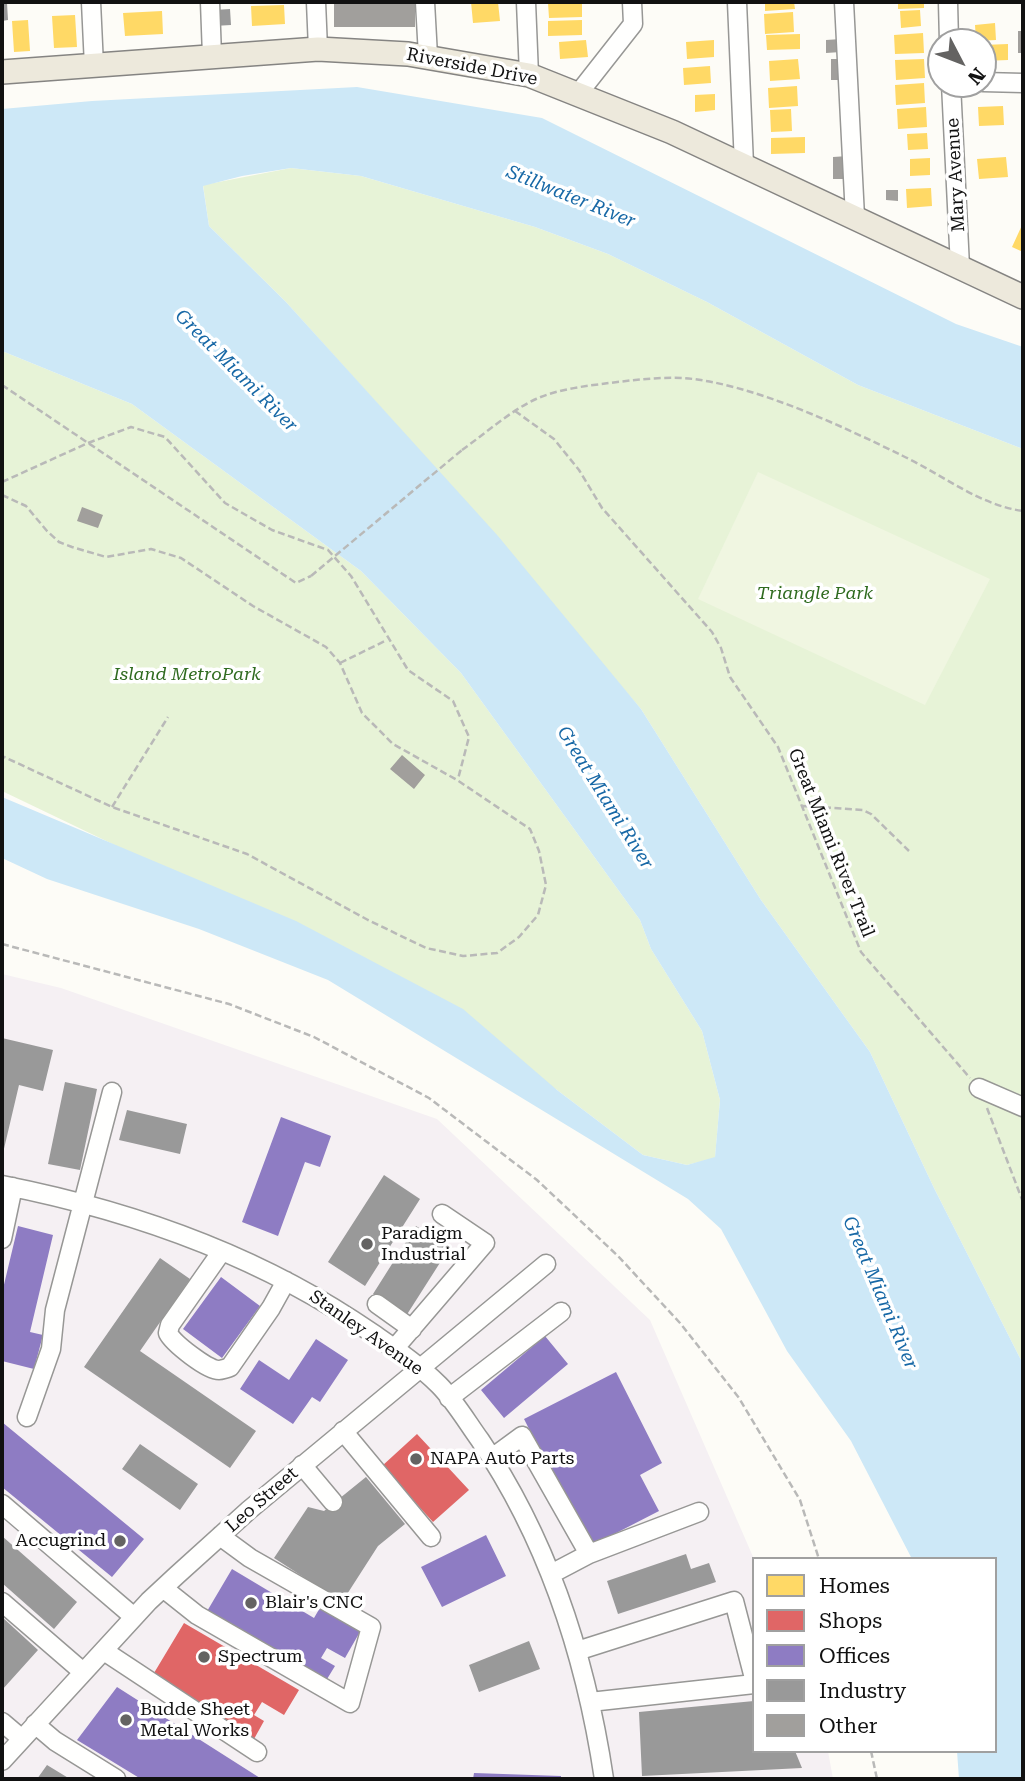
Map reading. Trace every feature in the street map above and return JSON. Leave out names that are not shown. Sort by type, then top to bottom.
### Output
[{"type":"main road","name":"Riverside Drive","points":[[2,72],[318,49],[428,56],[529,75],[627,112],[1023,297]]},
{"type":"street","points":[[91,2],[94,66]]},
{"type":"street","points":[[210,2],[212,55]]},
{"type":"street","points":[[316,2],[318,49]]},
{"type":"street","points":[[425,2],[428,56]]},
{"type":"street","points":[[526,2],[529,75]]},
{"type":"street","points":[[579,94],[633,24],[632,2]]},
{"type":"street","points":[[737,2],[744,165]]},
{"type":"street","points":[[844,2],[856,217]]},
{"type":"street","points":[[948,2],[949,28]]},
{"type":"street","points":[[997,82],[1023,83]]},
{"type":"street","name":"Mary Avenue","points":[[952,98],[960,267]]},
{"type":"street","points":[[979,1088],[1023,1107]]},
{"type":"street","points":[[27,1417],[51,1349],[55,1310],[112,1092]]},
{"type":"street","points":[[2,1239],[7,1186]]},
{"type":"street","name":"Stanley Avenue","points":[[7,1186],[83,1203],[156,1224],[222,1251],[286,1281],[349,1317],[440,1385],[492,1458],[518,1501],[551,1574],[577,1651],[590,1702],[604,1779]]},
{"type":"street","points":[[394,1349],[485,1243],[442,1214]]},
{"type":"street","points":[[222,1251],[170,1325],[168,1333],[172,1341],[211,1368],[220,1371],[230,1367],[271,1308],[286,1281]]},
{"type":"street","name":"Leo Street","points":[[2,1761],[163,1588],[302,1465],[546,1264]]},
{"type":"street","points":[[377,1304],[412,1329]]},
{"type":"street","points":[[449,1398],[561,1312]]},
{"type":"street","points":[[343,1431],[431,1537]]},
{"type":"street","points":[[492,1458],[522,1436],[589,1554]]},
{"type":"street","points":[[302,1465],[333,1502]]},
{"type":"street","points":[[2,1504],[134,1617]]},
{"type":"street","points":[[551,1574],[589,1554],[699,1511]]},
{"type":"street","points":[[163,1588],[197,1615],[350,1703],[371,1627],[250,1558],[220,1536]]},
{"type":"street","points":[[577,1651],[734,1601],[752,1673]]},
{"type":"street","points":[[2,1602],[83,1672]]},
{"type":"street","points":[[104,1651],[257,1752]]},
{"type":"street","points":[[590,1702],[752,1681]]},
{"type":"street","points":[[2,1722],[22,1739]]},
{"type":"street","points":[[35,1724],[55,1741],[116,1779]]},
{"type":"path","points":[[2,385],[296,583],[312,576],[462,450],[537,398],[595,385],[660,378],[704,381],[769,399],[839,426],[905,457],[989,503],[1023,510]]},
{"type":"path","name":"Great Miami River Trail","points":[[515,411],[554,439],[579,470],[603,508],[712,632],[721,648],[730,677],[778,747],[862,952],[979,1088],[1023,1202]]},
{"type":"path","points":[[2,482],[88,443],[131,427],[165,437],[225,503],[272,530],[328,550],[351,576],[408,670],[453,701],[469,737],[457,780]]},
{"type":"path","points":[[2,495],[26,506],[59,542],[106,557],[151,549],[181,558],[253,606],[326,646],[340,663],[362,713],[393,744],[457,780],[530,829],[540,851],[546,885],[538,915],[519,937],[497,953],[463,956],[426,948],[247,855],[112,807],[2,756]]},
{"type":"path","points":[[340,663],[387,639]]},
{"type":"path","points":[[112,807],[168,717]]},
{"type":"path","points":[[802,806],[863,810],[871,814],[909,851]]},
{"type":"path","points":[[2,944],[229,1004],[314,1037],[429,1098],[537,1180],[618,1256],[680,1323],[739,1398],[800,1500],[818,1557]]},
{"type":"path","points":[[871,1753],[877,1779]]},
{"type":"shaded area","points":[[2,974],[61,988],[437,1119],[650,1320],[753,1557],[752,1753],[828,1753],[833,1779],[2,1779]]},
{"type":"green space","name":"Triangle Park","points":[[291,168],[361,176],[535,227],[608,254],[707,302],[858,385],[1023,449],[1023,1364],[934,1188],[870,1052],[761,900],[641,709],[391,419],[286,302],[209,226],[203,185]]},
{"type":"green space","name":"Island MetroPark","points":[[2,351],[132,404],[361,571],[461,673],[640,920],[651,949],[702,1031],[720,1100],[715,1158],[687,1165],[643,1155],[557,1090],[125,850],[2,791]]},
{"type":"green space","points":[[758,472],[990,579],[925,705],[698,599]]},
{"type":"water","points":[[357,87],[542,118],[956,324],[1023,347],[1023,449],[858,385],[707,302],[608,254],[535,227],[361,176],[291,168],[203,186],[209,226],[286,302],[498,536],[641,709],[761,900],[870,1052],[934,1188],[1023,1364],[1023,1779],[959,1779],[957,1753],[997,1753],[997,1557],[911,1557],[851,1441],[787,1351],[721,1229],[688,1199],[328,980],[199,929],[47,879],[2,858],[2,797],[296,921],[463,1009],[557,1090],[643,1155],[687,1165],[715,1157],[720,1100],[702,1031],[651,949],[640,920],[461,673],[361,571],[132,404],[2,351],[2,109],[92,101]]},
{"type":"building: Homes","points":[[471,2],[498,2],[500,21],[473,23]]},
{"type":"building: Homes","points":[[582,2],[582,17],[549,18],[548,3]]},
{"type":"building: Homes","points":[[765,2],[794,2],[795,9],[765,11]]},
{"type":"building: Homes","points":[[898,2],[924,2],[924,8],[898,9]]},
{"type":"building: Homes","points":[[284,5],[285,24],[252,26],[251,6]]},
{"type":"building: Homes","points":[[920,10],[921,26],[901,28],[900,11]]},
{"type":"building: Homes","points":[[162,11],[163,34],[125,36],[123,13]]},
{"type":"building: Homes","points":[[793,12],[794,32],[765,34],[764,14]]},
{"type":"building: Homes","points":[[75,15],[77,47],[54,48],[52,16]]},
{"type":"building: Homes","points":[[28,20],[30,51],[14,52],[12,21]]},
{"type":"building: Homes","points":[[582,20],[582,35],[548,36],[548,21]]},
{"type":"building: Homes","points":[[995,23],[995,28],[975,28],[975,25]]},
{"type":"building: Homes","points":[[923,33],[924,53],[895,54],[894,35]]},
{"type":"building: Homes","points":[[800,34],[800,49],[767,50],[766,35]]},
{"type":"building: Homes","points":[[586,40],[588,57],[560,59],[559,42]]},
{"type":"building: Homes","points":[[714,40],[714,57],[687,59],[686,42]]},
{"type":"building: Homes","points":[[997,44],[1008,44],[1008,60],[997,60]]},
{"type":"building: Homes","points":[[798,59],[800,79],[770,81],[769,61]]},
{"type":"building: Homes","points":[[924,59],[925,78],[896,80],[895,60]]},
{"type":"building: Homes","points":[[710,66],[711,83],[684,85],[683,68]]},
{"type":"building: Homes","points":[[924,83],[925,103],[896,105],[895,85]]},
{"type":"building: Homes","points":[[797,86],[798,106],[769,108],[768,88]]},
{"type":"building: Homes","points":[[715,94],[715,110],[695,112],[695,95]]},
{"type":"building: Homes","points":[[1003,106],[1004,125],[979,126],[978,107]]},
{"type":"building: Homes","points":[[926,107],[927,127],[898,129],[897,109]]},
{"type":"building: Homes","points":[[791,109],[792,131],[771,132],[770,110]]},
{"type":"building: Homes","points":[[927,133],[928,149],[908,150],[907,134]]},
{"type":"building: Homes","points":[[805,137],[805,153],[771,154],[771,138]]},
{"type":"building: Homes","points":[[1006,157],[1008,177],[979,179],[977,159]]},
{"type":"building: Homes","points":[[930,158],[930,175],[910,176],[910,159]]},
{"type":"building: Homes","points":[[931,188],[932,206],[907,208],[906,189]]},
{"type":"building: Homes","points":[[1023,223],[1023,252],[1012,247]]},
{"type":"building: Shops","points":[[417,1434],[469,1490],[433,1522],[382,1466]]},
{"type":"building: Shops","points":[[184,1623],[299,1690],[284,1715],[262,1702],[254,1715],[264,1721],[254,1739],[151,1678]]},
{"type":"building: Offices","points":[[281,1117],[331,1136],[320,1167],[305,1162],[278,1236],[242,1222]]},
{"type":"building: Offices","points":[[18,1226],[53,1235],[30,1332],[43,1335],[34,1369],[2,1361],[2,1293]]},
{"type":"building: Offices","points":[[221,1277],[260,1306],[222,1358],[183,1329]]},
{"type":"building: Offices","points":[[545,1336],[568,1364],[504,1418],[481,1390]]},
{"type":"building: Offices","points":[[316,1339],[348,1360],[320,1402],[312,1397],[293,1424],[240,1389],[259,1360],[289,1380]]},
{"type":"building: Offices","points":[[616,1372],[662,1463],[640,1475],[659,1511],[589,1547],[524,1419]]},
{"type":"building: Offices","points":[[2,1422],[144,1539],[112,1577],[2,1487]]},
{"type":"building: Offices","points":[[486,1535],[506,1576],[442,1607],[421,1567]]},
{"type":"building: Offices","points":[[232,1569],[314,1618],[321,1606],[361,1630],[345,1658],[327,1648],[321,1658],[335,1666],[324,1684],[206,1613]]},
{"type":"building: Offices","points":[[117,1687],[260,1778],[141,1779],[77,1740]]},
{"type":"building: Offices","points":[[474,1773],[561,1776],[561,1779],[473,1779]]},
{"type":"building: Industry","points":[[7,3],[8,20],[2,21],[2,4]]},
{"type":"building: Industry","points":[[230,9],[231,25],[214,26],[214,10]]},
{"type":"building: Industry","points":[[2,1038],[53,1050],[43,1091],[19,1085],[3,1153]]},
{"type":"building: Industry","points":[[65,1082],[97,1089],[80,1170],[48,1164]]},
{"type":"building: Industry","points":[[127,1110],[187,1124],[180,1154],[119,1140]]},
{"type":"building: Industry","points":[[384,1175],[420,1199],[365,1286],[328,1262]]},
{"type":"building: Industry","points":[[416,1226],[450,1247],[406,1316],[373,1294]]},
{"type":"building: Industry","points":[[160,1258],[190,1279],[140,1351],[256,1431],[230,1468],[84,1367]]},
{"type":"building: Industry","points":[[140,1444],[198,1484],[180,1510],[122,1469]]},
{"type":"building: Industry","points":[[366,1477],[405,1524],[378,1546],[342,1602],[274,1558],[308,1507],[324,1511]]},
{"type":"building: Industry","points":[[2,1536],[77,1602],[54,1629],[2,1583]]},
{"type":"building: Industry","points":[[686,1554],[691,1569],[709,1563],[716,1582],[618,1614],[607,1581]]},
{"type":"building: Industry","points":[[2,1617],[38,1650],[2,1690]]},
{"type":"building: Industry","points":[[529,1641],[540,1669],[479,1692],[469,1665]]},
{"type":"building: Industry","points":[[752,1701],[752,1753],[796,1753],[802,1768],[642,1776],[639,1712]]},
{"type":"building: Industry","points":[[47,1765],[70,1779],[37,1779]]},
{"type":"building: Other","points":[[334,2],[415,2],[415,27],[334,27]]},
{"type":"building: Other","points":[[1018,31],[1023,31],[1023,53],[1018,53]]},
{"type":"building: Other","points":[[841,39],[841,52],[826,53],[826,40]]},
{"type":"building: Other","points":[[831,59],[844,59],[843,80],[831,80]]},
{"type":"building: Other","points":[[848,156],[849,179],[833,179],[833,157]]},
{"type":"building: Other","points":[[886,190],[898,190],[898,201],[886,200]]},
{"type":"building: Other","points":[[82,507],[103,515],[98,528],[77,521]]},
{"type":"building: Other","points":[[402,755],[425,775],[414,789],[390,769]]},
{"type":"place","name":"Paradigm Industrial","points":[[367,1244]]},
{"type":"place","name":"NAPA Auto Parts","points":[[416,1459]]},
{"type":"place","name":"Accugrind","points":[[120,1541]]},
{"type":"place","name":"Blair's CNC","points":[[251,1603]]},
{"type":"place","name":"Spectrum","points":[[204,1657]]},
{"type":"place","name":"Budde Sheet Metal Works","points":[[126,1720]]},
{"type":"water label","name":"Stillwater River","points":[[571,197]]},
{"type":"water label","name":"Great Miami River","points":[[236,371]]},
{"type":"water label","name":"Great Miami River","points":[[605,798]]},
{"type":"water label","name":"Great Miami River","points":[[880,1293]]}]
